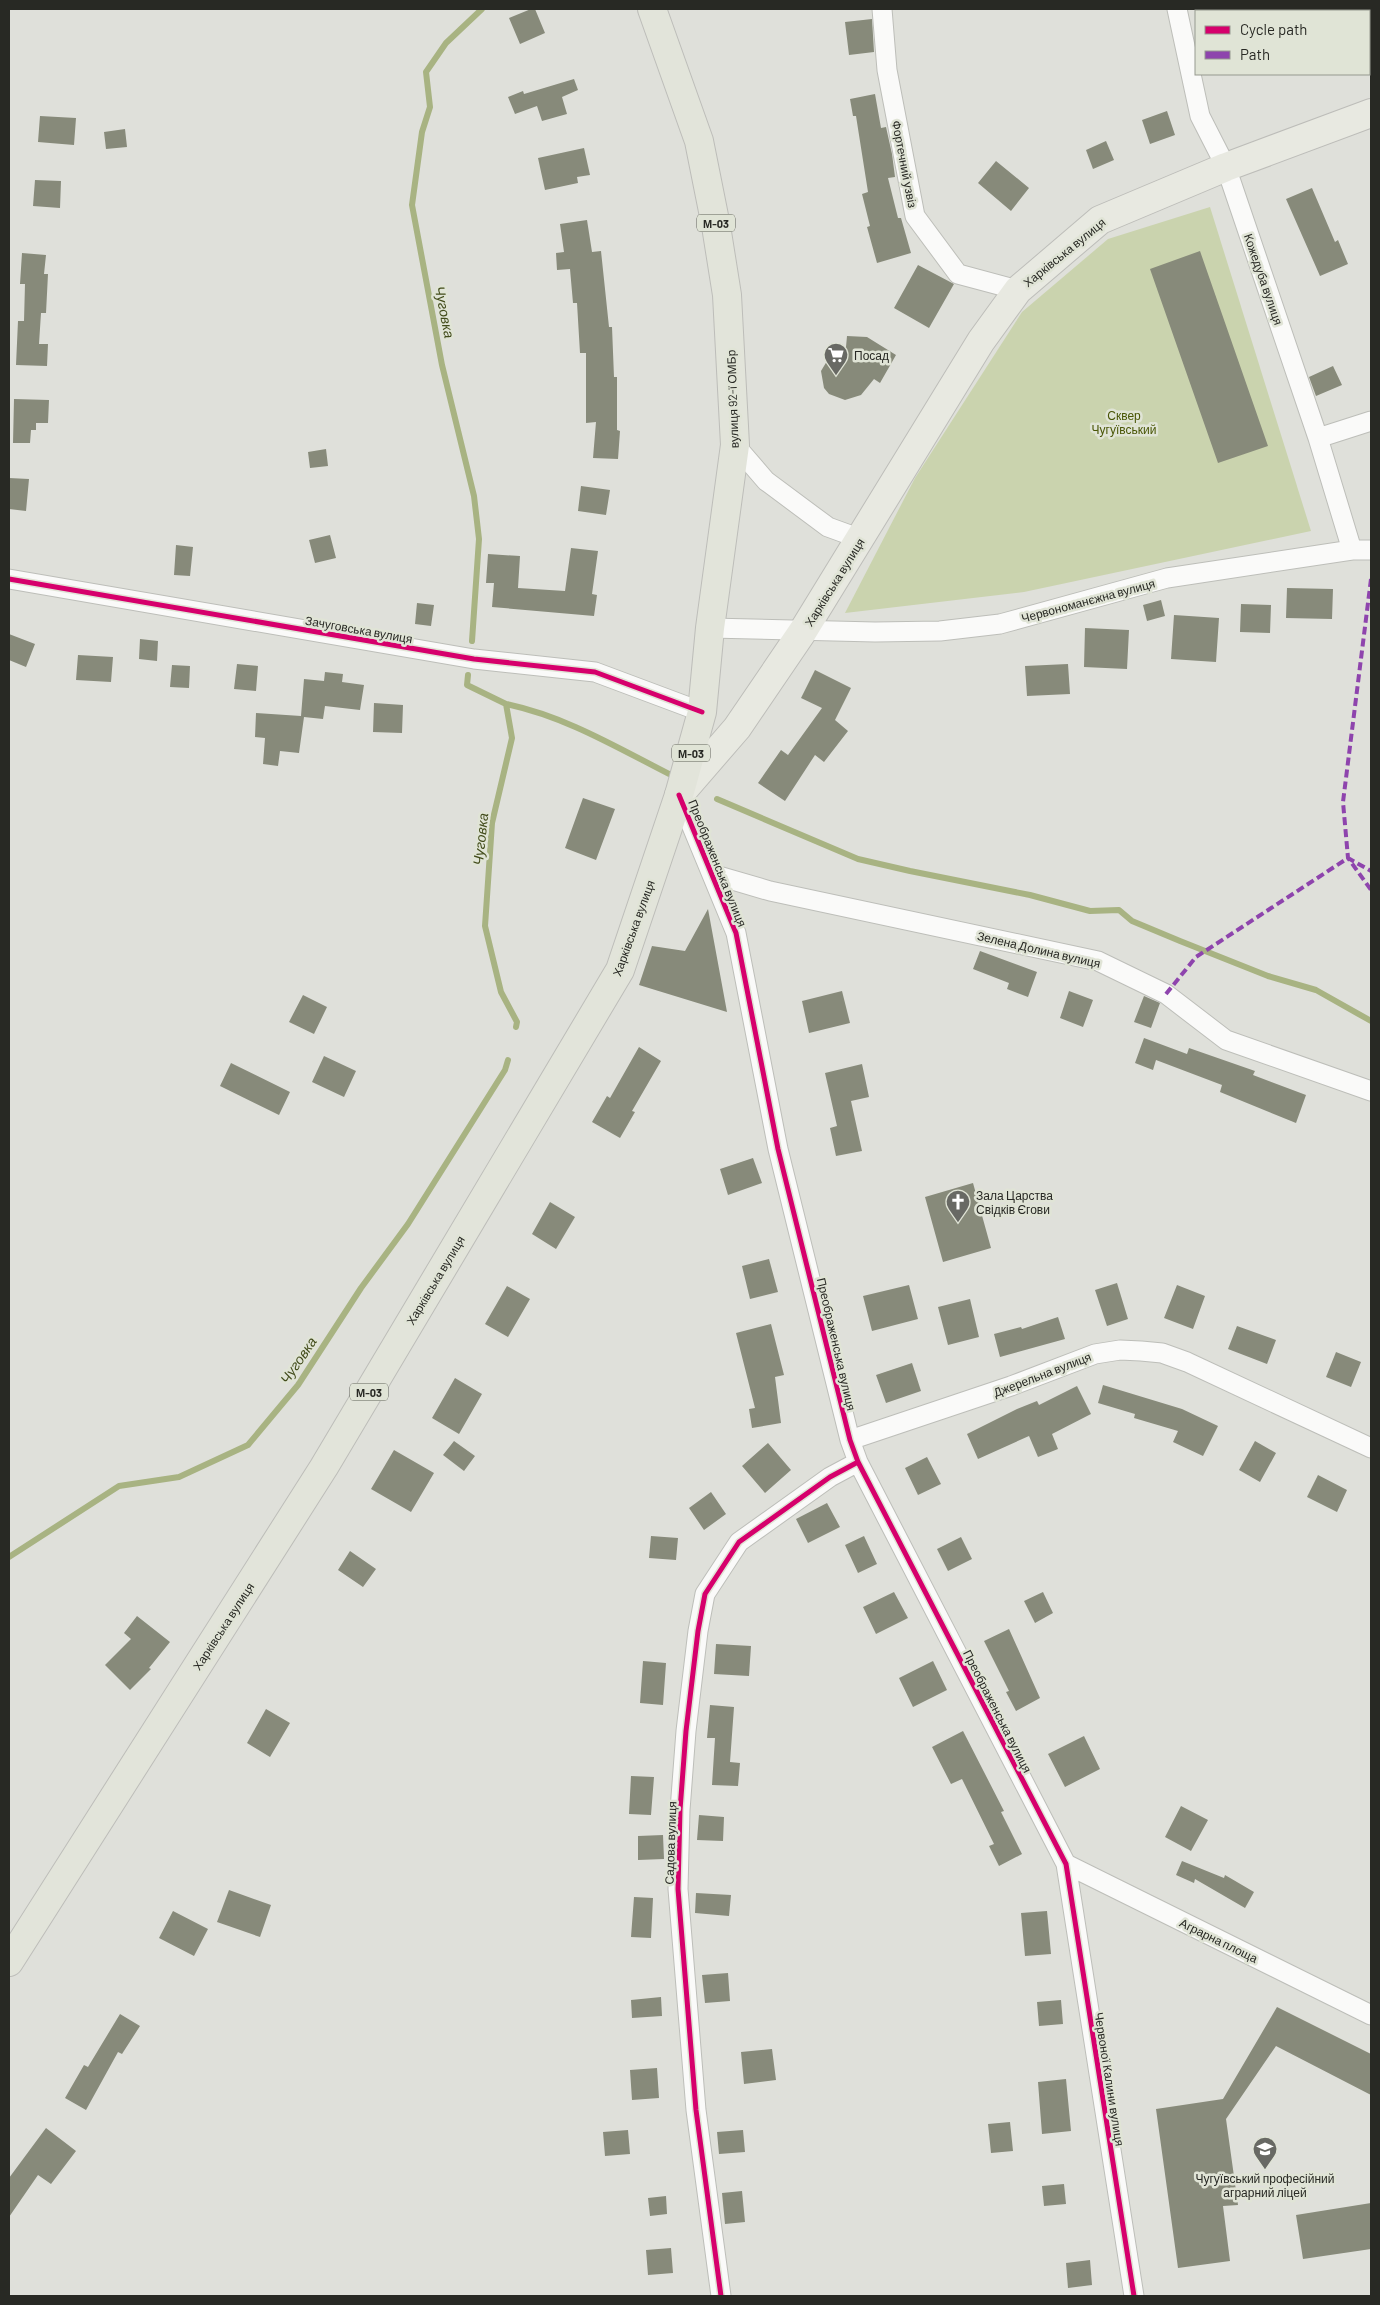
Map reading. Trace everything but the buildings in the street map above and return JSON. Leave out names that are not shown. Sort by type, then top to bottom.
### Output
[{"type":"highway","name":"вулиця 92-ї ОМБр","points":[[652,9],[699,141],[716,226],[727,295],[735,445],[710,628],[702,712],[679,795]]},
{"type":"highway","name":"Харківська вулиця","points":[[9,1962],[324,1467],[620,970],[679,795]]},
{"type":"main road","name":"Харківська вулиця","points":[[679,795],[737,728],[803,631],[982,341],[1018,290],[1100,220],[1226,167],[1371,113]]},
{"type":"street","name":"Фортечний узвіз","points":[[882,9],[887,70],[914,216],[958,274],[1018,290]]},
{"type":"street","name":"Кожедуба вулиця","points":[[1178,9],[1200,116],[1226,167],[1318,438],[1352,550]]},
{"type":"street","points":[[1318,438],[1371,421]]},
{"type":"street","points":[[735,445],[766,481],[828,527],[861,539]]},
{"type":"street","name":"Червономанєжна вулиця","points":[[710,628],[803,631],[940,631],[1000,624],[1167,578],[1352,550],[1371,550]]},
{"type":"street","name":"Зачуговська вулиця","points":[[9,579],[474,659],[595,672],[702,712]]},
{"type":"street","name":"Преображенська вулиця","points":[[679,795],[736,933],[778,1149],[850,1440],[858,1462],[1066,1864]]},
{"type":"street","name":"Зелена Долина вулиця","points":[[712,874],[770,892],[1098,961],[1166,994],[1226,1040],[1371,1091]]},
{"type":"street","name":"Джерельна вулиця","points":[[850,1440],[1011,1386],[1095,1354],[1120,1350],[1162,1353],[1187,1362],[1371,1448]]},
{"type":"street","name":"Садова вулиця","points":[[721,2296],[696,2110],[678,1889],[680,1810],[686,1731],[698,1631],[706,1594],[739,1542],[830,1477],[858,1462]]},
{"type":"street","name":"Аграрна площа","points":[[1066,1864],[1371,2015]]},
{"type":"street","name":"Червоної Калини вулиця","points":[[1066,1864],[1134,2296]]},
{"type":"green space","name":"Сквер Чугуївський","points":[[1210,207],[1311,531],[1024,592],[845,613],[915,478],[1022,312],[1108,239]]},
{"type":"waterway","name":"Чуговка","points":[[472,641],[479,539],[474,496],[442,365],[412,205],[422,132],[430,107],[426,72],[446,43],[482,9]]},
{"type":"waterway","name":"Чуговка","points":[[468,675],[467,685],[506,704],[512,738],[492,823],[485,926],[501,992],[517,1022],[516,1027]]},
{"type":"waterway","points":[[506,704],[551,717],[594,735],[677,778]]},
{"type":"waterway","points":[[717,799],[858,859],[1030,895],[1090,911],[1119,910],[1132,921],[1180,941],[1268,976],[1316,990],[1371,1021]]},
{"type":"waterway","name":"Чуговка","points":[[9,1557],[119,1486],[179,1477],[248,1445],[298,1385],[361,1288],[408,1224],[505,1070],[508,1060]]},
{"type":"marked path","points":[[1371,579],[1343,802],[1348,858],[1371,890]]},
{"type":"marked path","points":[[1166,994],[1196,957],[1348,858],[1371,871]]},
{"type":"cycle path","points":[[9,579],[474,659],[595,672],[702,712]]},
{"type":"cycle path","points":[[679,795],[736,933],[778,1149],[850,1440],[858,1462],[1066,1864],[1134,2296]]},
{"type":"cycle path","points":[[721,2296],[696,2110],[678,1889],[680,1810],[686,1731],[698,1631],[705,1594],[739,1542],[830,1477],[858,1462]]},
{"type":"place","name":"Посад","points":[[836,376]]},
{"type":"place","name":"Зала Царства Свідків Єгови","points":[[958,1223]]},
{"type":"place","name":"Чугуївський професійний аграрний ліцей","points":[[1265,2170]]}]
